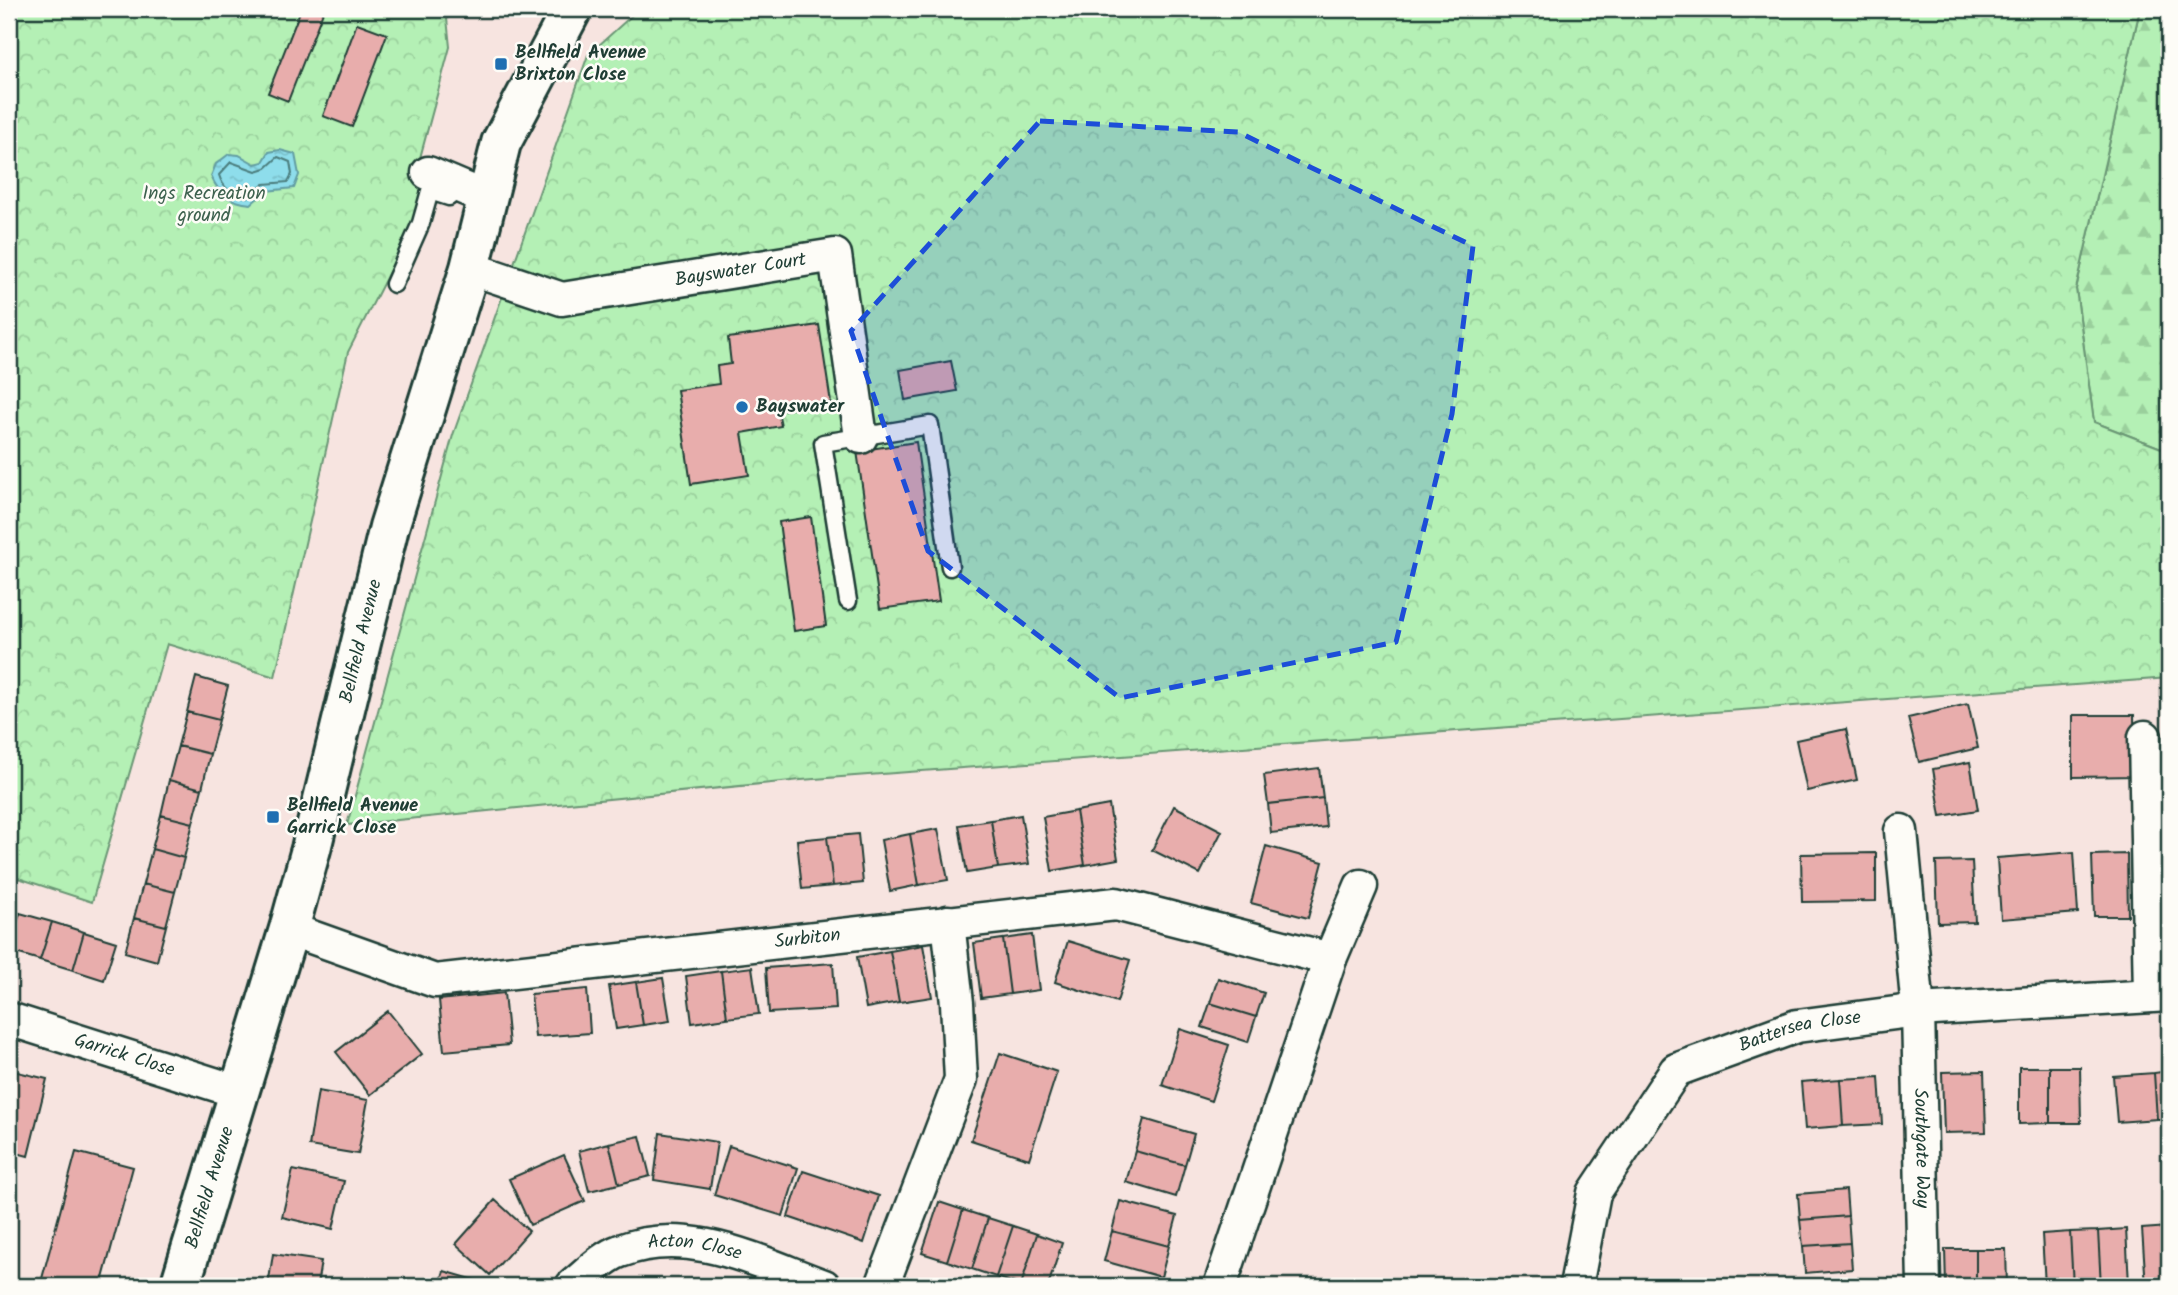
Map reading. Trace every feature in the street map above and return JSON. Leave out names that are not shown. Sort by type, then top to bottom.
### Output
[{"type":"street","name":"Bellfield Avenue","points":[[180,1286],[312,849],[389,527],[470,268],[501,143],[572,9]]},
{"type":"street","points":[[428,173],[486,204]]},
{"type":"street","name":"Bayswater Court","points":[[470,268],[562,299],[835,255],[861,437]]},
{"type":"street","points":[[2145,737],[2160,995]]},
{"type":"street","name":"Southgate Way","points":[[1901,831],[1918,1010],[1924,1286]]},
{"type":"street","points":[[1220,1286],[1330,959],[1361,886]]},
{"type":"street","name":"Surbiton","points":[[289,929],[435,981],[1116,904],[1330,959]]},
{"type":"street","points":[[882,1286],[961,1079],[957,1003],[948,922]]},
{"type":"street","name":"Battersea Close","points":[[1576,1286],[1594,1193],[1676,1070],[1797,1026],[1918,1010],[2160,995]]},
{"type":"street","name":"Garrick Close","points":[[9,1019],[239,1093]]},
{"type":"street","name":"Acton Close","points":[[572,1286],[619,1251],[658,1242],[699,1241],[824,1286]]},
{"type":"lane","points":[[394,284],[421,223],[430,191],[486,204]]},
{"type":"lane","points":[[848,601],[823,443],[930,425],[950,567]]},
{"type":"highlighted area","points":[[1040,121],[1238,132],[1473,246],[1452,414],[1396,642],[1120,698],[928,551],[851,331]]},
{"type":"green space","name":"Ings Recreation ground","points":[[9,9],[446,9],[450,47],[420,158],[433,186],[348,352],[275,677],[167,644],[92,902],[9,875]]},
{"type":"green space","points":[[639,9],[2140,9],[2076,289],[2094,422],[2169,451],[2169,678],[801,780],[347,825],[453,435],[588,55]]},
{"type":"green space","points":[[2140,9],[2169,9],[2169,451],[2094,422],[2076,289]]},
{"type":"water","points":[[280,150],[295,154],[299,175],[294,188],[266,191],[251,204],[244,203],[222,193],[211,176],[216,164],[229,154],[239,155],[255,164],[263,162],[269,152]]},
{"type":"building","points":[[301,9],[324,9],[288,101],[268,93]]},
{"type":"building","points":[[357,23],[387,34],[352,127],[323,116]]},
{"type":"building","name":"Bayswater","points":[[819,325],[831,403],[778,411],[781,426],[742,433],[749,475],[691,484],[677,390],[719,384],[717,366],[731,364],[728,338]]},
{"type":"building","points":[[951,361],[957,391],[905,400],[900,370]]},
{"type":"building","points":[[916,442],[939,601],[880,609],[857,451]]},
{"type":"building","points":[[811,517],[826,626],[794,631],[779,522]]},
{"type":"building","points":[[196,677],[228,686],[219,720],[187,712]]},
{"type":"building","points":[[1968,704],[1978,748],[1919,762],[1908,718]]},
{"type":"building","points":[[187,712],[219,720],[210,754],[178,746]]},
{"type":"building","points":[[2073,715],[2134,715],[2135,776],[2073,777]]},
{"type":"building","points":[[1846,729],[1857,780],[1807,791],[1796,740]]},
{"type":"building","points":[[178,746],[210,754],[202,789],[169,780]]},
{"type":"building","points":[[1970,762],[1978,810],[1941,816],[1933,769]]},
{"type":"building","points":[[1319,768],[1323,798],[1268,804],[1264,775]]},
{"type":"building","points":[[169,780],[202,789],[193,823],[161,815]]},
{"type":"building","points":[[1323,798],[1326,827],[1271,833],[1268,804]]},
{"type":"building","points":[[1109,805],[1118,859],[1085,865],[1076,811]]},
{"type":"building","points":[[1174,806],[1222,831],[1200,874],[1152,850]]},
{"type":"building","points":[[1076,811],[1085,865],[1052,871],[1043,817]]},
{"type":"building","points":[[161,815],[193,823],[184,858],[152,849]]},
{"type":"building","points":[[1021,815],[1029,864],[998,868],[991,820]]},
{"type":"building","points":[[991,820],[998,868],[967,873],[959,825]]},
{"type":"building","points":[[938,829],[948,880],[919,885],[910,834]]},
{"type":"building","points":[[858,834],[863,883],[833,886],[827,837]]},
{"type":"building","points":[[910,834],[919,885],[890,891],[881,840]]},
{"type":"building","points":[[827,837],[833,886],[802,889],[797,840]]},
{"type":"building","points":[[1266,846],[1323,862],[1308,918],[1251,903]]},
{"type":"building","points":[[152,849],[184,858],[175,892],[143,884]]},
{"type":"building","points":[[2074,852],[2078,913],[2001,919],[1997,858]]},
{"type":"building","points":[[1876,853],[1876,901],[1802,902],[1801,854]]},
{"type":"building","points":[[2127,854],[2128,916],[2094,916],[2092,855]]},
{"type":"building","points":[[1972,861],[1975,922],[1938,923],[1936,862]]},
{"type":"building","points":[[143,884],[175,892],[166,926],[134,918]]},
{"type":"building","points":[[9,910],[20,913],[9,950]]},
{"type":"building","points":[[20,913],[52,922],[40,960],[9,951]]},
{"type":"building","points":[[134,918],[166,926],[157,961],[125,952]]},
{"type":"building","points":[[52,922],[84,932],[73,970],[40,960]]},
{"type":"building","points":[[84,932],[116,942],[104,980],[73,970]]},
{"type":"building","points":[[1032,935],[1039,990],[1010,994],[1003,939]]},
{"type":"building","points":[[1003,939],[1010,994],[981,998],[974,943]]},
{"type":"building","points":[[1068,941],[1130,960],[1117,1002],[1055,982]]},
{"type":"building","points":[[923,945],[932,997],[899,1002],[890,951]]},
{"type":"building","points":[[890,951],[899,1002],[866,1008],[857,957]]},
{"type":"building","points":[[833,963],[836,1009],[769,1013],[766,968]]},
{"type":"building","points":[[752,967],[759,1014],[727,1018],[721,971]]},
{"type":"building","points":[[721,971],[727,1018],[692,1023],[686,976]]},
{"type":"building","points":[[663,978],[670,1021],[643,1025],[636,982]]},
{"type":"building","points":[[1218,978],[1264,993],[1256,1017],[1210,1003]]},
{"type":"building","points":[[636,982],[643,1025],[616,1029],[609,986]]},
{"type":"building","points":[[587,989],[590,1033],[535,1037],[531,994]]},
{"type":"building","points":[[504,993],[509,1045],[444,1051],[439,1000]]},
{"type":"building","points":[[1210,1003],[1256,1017],[1248,1042],[1202,1027]]},
{"type":"building","points":[[388,1011],[422,1054],[370,1095],[336,1052]]},
{"type":"building","points":[[1180,1029],[1229,1045],[1211,1101],[1162,1085]]},
{"type":"building","points":[[1000,1053],[1057,1072],[1029,1159],[971,1140]]},
{"type":"building","points":[[2019,1067],[2050,1067],[2050,1123],[2019,1124]]},
{"type":"building","points":[[2050,1067],[2080,1067],[2081,1123],[2050,1123]]},
{"type":"building","points":[[9,1070],[47,1079],[28,1156],[9,1151]]},
{"type":"building","points":[[1984,1071],[1986,1132],[1944,1133],[1942,1072]]},
{"type":"building","points":[[2169,1071],[2169,1119],[2157,1119],[2154,1073]]},
{"type":"building","points":[[2154,1073],[2157,1119],[2117,1122],[2113,1076]]},
{"type":"building","points":[[1879,1077],[1882,1124],[1843,1126],[1840,1079]]},
{"type":"building","points":[[1840,1079],[1843,1126],[1805,1129],[1801,1082]]},
{"type":"building","points":[[318,1091],[368,1100],[358,1154],[309,1146]]},
{"type":"building","points":[[1144,1119],[1194,1134],[1185,1165],[1135,1151]]},
{"type":"building","points":[[660,1133],[717,1142],[710,1189],[654,1180]]},
{"type":"building","points":[[640,1136],[650,1176],[619,1184],[609,1143]]},
{"type":"building","points":[[609,1143],[619,1184],[589,1191],[579,1151]]},
{"type":"building","points":[[729,1146],[798,1168],[783,1216],[714,1195]]},
{"type":"building","points":[[1135,1151],[1185,1165],[1176,1197],[1126,1182]]},
{"type":"building","points":[[76,1152],[133,1167],[101,1286],[40,1286]]},
{"type":"building","points":[[564,1155],[585,1201],[530,1225],[509,1179]]},
{"type":"building","points":[[293,1170],[344,1181],[333,1229],[282,1217]]},
{"type":"building","points":[[803,1171],[879,1196],[864,1243],[788,1217]]},
{"type":"building","points":[[1846,1190],[1848,1216],[1800,1220],[1798,1194]]},
{"type":"building","points":[[495,1200],[529,1231],[490,1275],[456,1244]]},
{"type":"building","points":[[1120,1201],[1177,1216],[1169,1246],[1112,1231]]},
{"type":"building","points":[[939,1202],[963,1210],[947,1261],[922,1253]]},
{"type":"building","points":[[963,1210],[988,1218],[972,1269],[947,1261]]},
{"type":"building","points":[[1848,1216],[1850,1243],[1803,1246],[1800,1220]]},
{"type":"building","points":[[988,1218],[1013,1226],[996,1277],[972,1269]]},
{"type":"building","points":[[1013,1226],[1037,1234],[1021,1285],[996,1277]]},
{"type":"building","points":[[2169,1227],[2169,1285],[2146,1286],[2142,1229]]},
{"type":"building","points":[[2126,1229],[2129,1284],[2101,1286],[2098,1231]]},
{"type":"building","points":[[1112,1231],[1169,1246],[1161,1277],[1104,1261]]},
{"type":"building","points":[[2098,1231],[2101,1286],[2073,1286],[2070,1232]]},
{"type":"building","points":[[2070,1232],[2073,1286],[2045,1286],[2042,1234]]},
{"type":"building","points":[[1037,1234],[1062,1243],[1048,1286],[1021,1285]]},
{"type":"building","points":[[1850,1243],[1852,1269],[1805,1273],[1803,1246]]},
{"type":"building","points":[[1945,1249],[1976,1249],[1976,1286],[1946,1286]]},
{"type":"building","points":[[1976,1249],[2006,1249],[2007,1286],[1976,1286]]},
{"type":"building","points":[[273,1254],[321,1261],[317,1286],[268,1286]]},
{"type":"building","points":[[444,1271],[492,1285],[492,1286],[439,1286]]},
{"type":"place","name":"Bellfield Avenue Brixton Close","points":[[501,64]]},
{"type":"place","name":"Bayswater","points":[[742,407]]},
{"type":"place","name":"Bellfield Avenue Garrick Close","points":[[273,817]]}]
